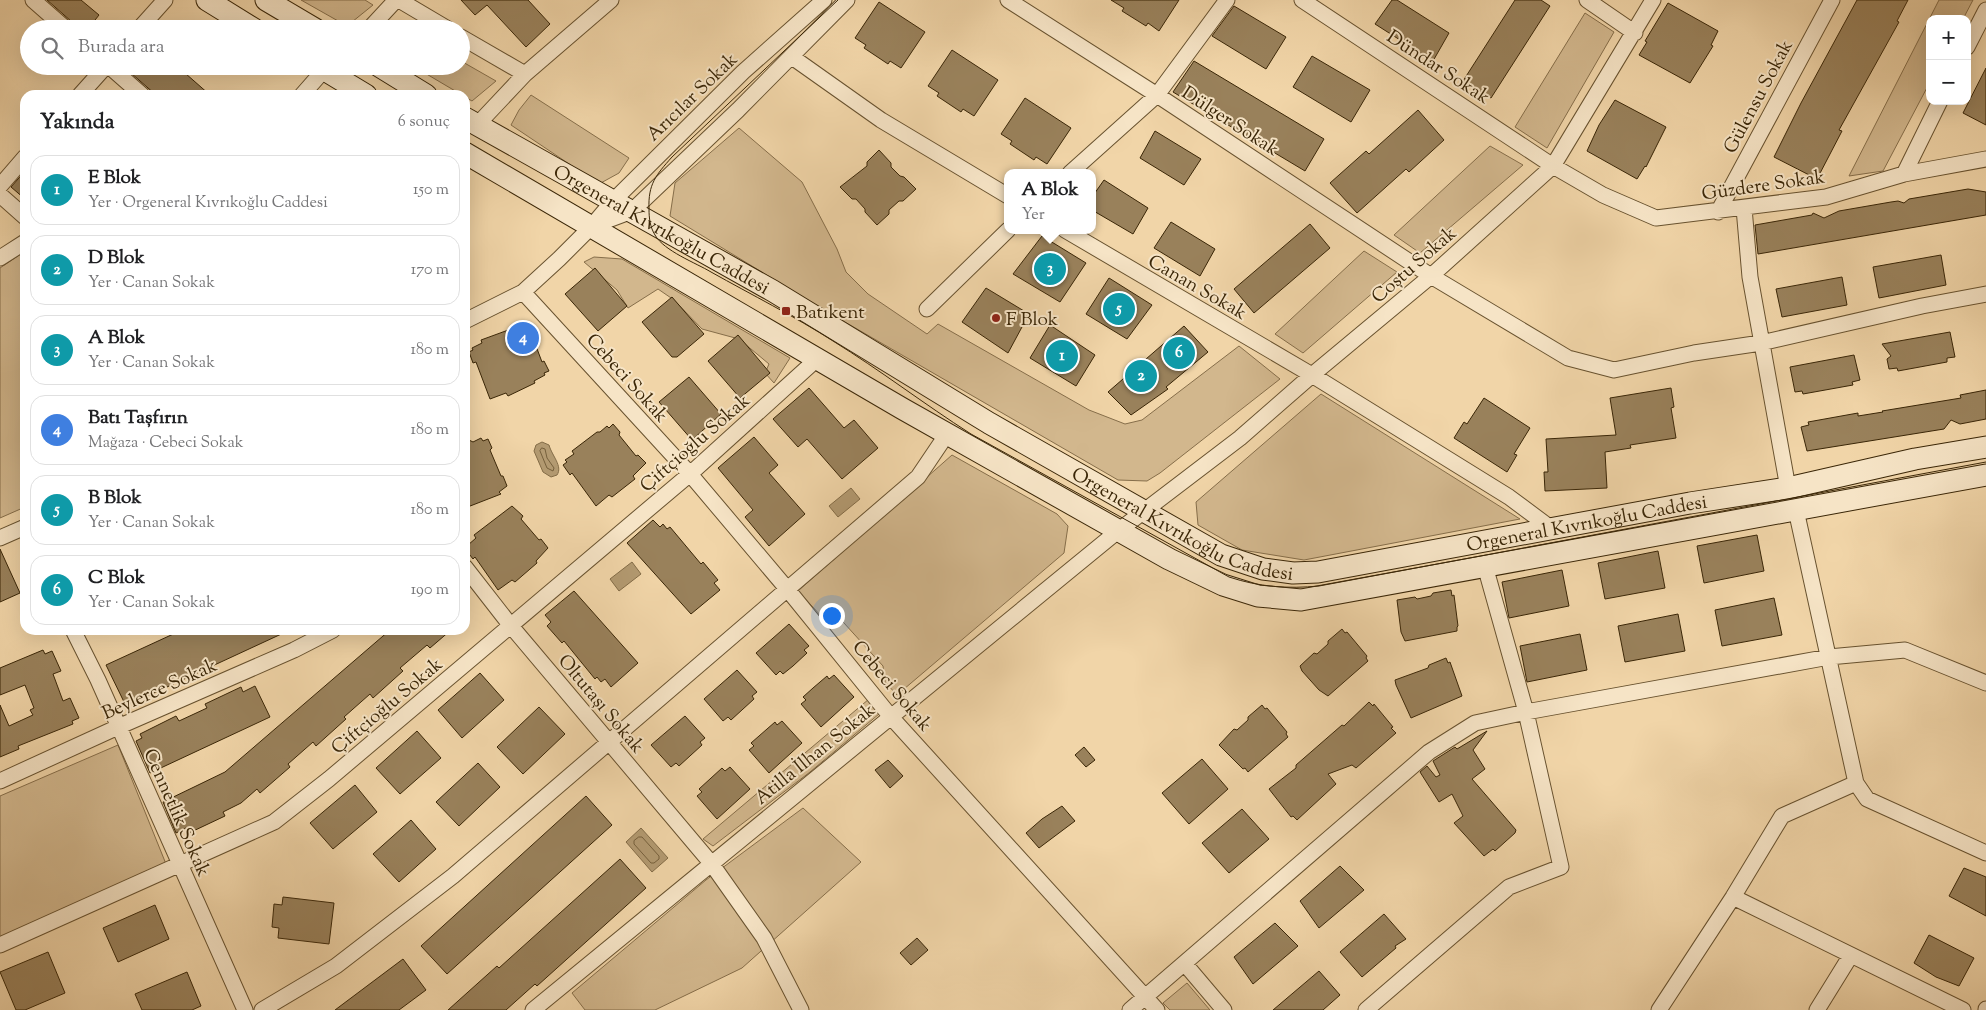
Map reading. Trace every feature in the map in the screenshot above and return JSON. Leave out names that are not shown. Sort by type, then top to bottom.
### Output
[{"type":"main road","points":[[207,0],[239,20]]},
{"type":"main road","points":[[266,0],[300,20]]},
{"type":"main road","points":[[333,75],[358,90]]},
{"type":"main road","points":[[394,75],[418,90]]},
{"type":"main road","name":"Orgeneral Kıvrıkoğlu Caddesi","points":[[471,122],[773,291],[989,423],[1221,555],[1263,569],[1294,573],[1318,572],[1690,503],[1788,488],[1915,459],[1986,447]]},
{"type":"main road","points":[[470,156],[817,359],[1118,531],[1169,559],[1223,585],[1258,596],[1301,600],[1986,475]]},
{"type":"street","points":[[33,0],[56,20]]},
{"type":"street","points":[[147,20],[165,0]]},
{"type":"street","points":[[378,20],[398,0],[432,20]]},
{"type":"street","points":[[471,122],[611,0]]},
{"type":"street","name":"Arıcılar Sokak","points":[[591,227],[612,200],[743,72],[824,0]]},
{"type":"street","points":[[470,319],[523,292],[591,227],[632,211],[668,178],[847,0]]},
{"type":"street","name":"Dülger Sokak","points":[[1008,0],[1157,95],[1431,276],[1568,358],[1614,370],[1760,343],[1922,306],[1986,294]]},
{"type":"street","points":[[1074,169],[1157,95],[1227,0]]},
{"type":"street","name":"Dündar Sokak","points":[[1302,0],[1554,166]]},
{"type":"street","points":[[1587,0],[1635,33]]},
{"type":"street","name":"Coştu Sokak","points":[[1146,511],[1240,438],[1431,276],[1554,166],[1653,0]]},
{"type":"street","name":"Gülensu Sokak","points":[[1718,212],[1832,0]]},
{"type":"street","points":[[1971,39],[1986,10]]},
{"type":"street","points":[[470,41],[525,74]]},
{"type":"street","points":[[792,56],[881,120],[1004,194]]},
{"type":"street","points":[[85,90],[99,75]]},
{"type":"street","points":[[119,75],[136,90]]},
{"type":"street","points":[[306,90],[316,75]]},
{"type":"street","points":[[1904,174],[1938,105]]},
{"type":"street","name":"Güzdere Sokak","points":[[1554,166],[1603,195],[1656,218],[1718,212],[1826,197],[1904,174],[1986,159]]},
{"type":"street","points":[[0,186],[20,163]]},
{"type":"street","points":[[0,195],[20,213]]},
{"type":"street","points":[[1744,208],[1750,278],[1760,343],[1788,488]]},
{"type":"street","points":[[927,309],[1004,234]]},
{"type":"street","name":"Canan Sokak","points":[[1072,234],[1312,375],[1510,497],[1552,529]]},
{"type":"street","points":[[0,258],[20,245]]},
{"type":"street","name":"Cebeci Sokak","points":[[523,292],[690,474],[788,590],[891,717],[1157,1010]]},
{"type":"street","name":"Çiftçioğlu Sokak","points":[[0,946],[274,822],[329,779],[690,474],[817,359]]},
{"type":"street","points":[[262,1010],[336,966],[453,876],[918,477],[947,434]]},
{"type":"street","points":[[1796,510],[1856,783],[1867,799],[1986,852]]},
{"type":"street","name":"Atilla İlhan Sokak","points":[[533,1010],[1118,531],[1146,511]]},
{"type":"street","points":[[0,538],[20,531]]},
{"type":"street","points":[[1366,1010],[1509,887],[1561,868],[1526,712],[1485,566]]},
{"type":"street","name":"Oltutaşı Sokak","points":[[470,573],[511,626],[711,863],[764,938],[801,1010]]},
{"type":"street","name":"Cennetlik Sokak","points":[[75,635],[245,1010]]},
{"type":"street","name":"Beylerce Sokak","points":[[0,781],[118,726],[294,650],[323,635]]},
{"type":"street","points":[[1130,1010],[1429,752],[1475,723],[1829,657],[1905,650],[1986,683]]},
{"type":"street","points":[[1659,1010],[1733,897],[1782,816],[1856,783]]},
{"type":"street","points":[[1733,897],[1963,1010]]},
{"type":"street","points":[[1817,1010],[1852,955]]},
{"type":"street","points":[[1185,964],[1224,1010]]},
{"type":"shaded area","points":[[301,0],[365,0],[373,5],[354,20],[336,20]]},
{"type":"shaded area","points":[[1939,0],[1973,0],[1965,15],[1931,15]]},
{"type":"shaded area","points":[[1585,13],[1614,32],[1547,148],[1515,127]]},
{"type":"shaded area","points":[[1926,25],[1926,90],[1883,171],[1849,176]]},
{"type":"shaded area","points":[[470,66],[496,81],[472,101],[470,100],[470,90],[454,90],[428,75],[470,75]]},
{"type":"shaded area","points":[[531,95],[629,158],[619,173],[599,184],[511,125],[519,110]]},
{"type":"shaded area","points":[[739,128],[802,182],[837,249],[846,272],[868,294],[927,334],[938,324],[1089,410],[1125,424],[1142,420],[1239,346],[1280,379],[1160,473],[1147,481],[1118,480],[819,307],[670,216],[675,183]]},
{"type":"shaded area","points":[[1490,146],[1523,165],[1420,253],[1394,235]]},
{"type":"shaded area","points":[[1364,251],[1397,272],[1303,353],[1275,334]]},
{"type":"shaded area","points":[[20,254],[20,509],[0,518],[0,268]]},
{"type":"shaded area","points":[[594,257],[622,259],[790,358],[774,383],[765,373],[769,364],[739,339],[702,329],[674,300],[658,289],[628,308],[617,290],[584,262]]},
{"type":"shaded area","points":[[1321,394],[1520,519],[1304,560],[1242,550],[1198,525],[1196,502]]},
{"type":"shaded area","points":[[952,455],[1057,514],[1068,526],[1064,553],[897,695],[885,682],[883,666],[834,612],[823,618],[798,591]]},
{"type":"shaded area","points":[[869,699],[879,714],[810,772],[713,846],[703,839]]},
{"type":"shaded area","points":[[118,745],[166,864],[0,941],[0,796]]},
{"type":"shaded area","points":[[803,808],[861,862],[742,968],[655,1010],[585,1010],[572,993],[706,880]]},
{"type":"shaded area","points":[[1187,983],[1210,1010],[1170,1010],[1163,1003]]},
{"type":"water","points":[[542,442],[549,445],[559,468],[557,475],[551,477],[543,472],[534,451],[536,445]]},
{"type":"water","points":[[851,488],[860,499],[838,517],[829,506]]},
{"type":"water","points":[[632,562],[641,574],[619,591],[610,579]]},
{"type":"water","points":[[641,828],[668,858],[652,872],[626,842]]},
{"type":"building","points":[[47,0],[81,0],[99,15],[95,20],[70,20]]},
{"type":"building","points":[[461,0],[528,0],[550,24],[526,47],[487,5],[475,15]]},
{"type":"building","points":[[1111,0],[1179,0],[1159,31],[1148,23],[1146,26],[1122,11],[1124,8]]},
{"type":"building","points":[[1392,0],[1397,0],[1449,33],[1433,61],[1375,24]]},
{"type":"building","points":[[1515,0],[1541,0],[1550,6],[1491,98],[1463,81]]},
{"type":"building","points":[[1857,0],[1908,0],[1897,21],[1899,22],[1839,130],[1842,131],[1817,179],[1774,157]]},
{"type":"building","points":[[879,2],[925,32],[901,68],[890,61],[888,64],[864,48],[866,45],[855,38]]},
{"type":"building","points":[[1668,3],[1718,31],[1711,45],[1713,46],[1690,83],[1639,55],[1647,42],[1645,41]]},
{"type":"building","points":[[1234,6],[1286,37],[1266,69],[1212,36]]},
{"type":"building","points":[[952,50],[998,80],[974,116],[963,109],[961,112],[937,96],[939,93],[928,86]]},
{"type":"building","points":[[1312,56],[1370,90],[1351,122],[1293,87]]},
{"type":"building","points":[[1194,61],[1324,139],[1305,171],[1173,92]]},
{"type":"building","points":[[1986,68],[1986,125],[1963,113],[1967,105],[1971,105],[1971,97]]},
{"type":"building","points":[[133,75],[187,75],[204,90],[150,90]]},
{"type":"building","points":[[1025,98],[1071,128],[1047,164],[1036,157],[1034,160],[1010,144],[1012,141],[1001,134]]},
{"type":"building","points":[[1615,100],[1666,127],[1646,167],[1637,179],[1587,151],[1599,125]]},
{"type":"building","points":[[1418,110],[1444,140],[1409,172],[1406,169],[1357,213],[1330,183],[1366,151],[1369,154]]},
{"type":"building","points":[[1155,131],[1201,159],[1184,185],[1140,158]]},
{"type":"building","points":[[879,150],[891,163],[891,167],[916,189],[889,210],[889,214],[877,225],[856,199],[852,199],[840,187],[867,166],[867,162]]},
{"type":"building","points":[[20,177],[20,195],[11,187]]},
{"type":"building","points":[[1104,180],[1148,208],[1133,234],[1096,212],[1096,191]]},
{"type":"building","points":[[1968,189],[1986,192],[1986,215],[1758,254],[1755,225],[1812,215],[1813,213],[1824,218],[1839,211],[1898,201],[1904,203],[1909,199]]},
{"type":"building","points":[[1171,222],[1215,249],[1200,276],[1154,248]]},
{"type":"building","points":[[1310,224],[1330,248],[1254,313],[1234,289]]},
{"type":"building","points":[[1042,236],[1086,263],[1060,302],[1013,274]]},
{"type":"building","points":[[1941,255],[1946,285],[1879,298],[1873,267]]},
{"type":"building","points":[[595,268],[627,306],[598,331],[565,294]]},
{"type":"building","points":[[1842,277],[1847,305],[1782,317],[1776,289]]},
{"type":"building","points":[[1109,278],[1152,305],[1127,339],[1086,314]]},
{"type":"building","name":"F Blok","points":[[986,288],[1029,314],[1008,353],[962,322]]},
{"type":"building","points":[[672,297],[704,334],[677,357],[672,357],[642,322]]},
{"type":"building","points":[[522,325],[523,328],[528,325],[542,362],[544,361],[549,371],[534,381],[535,383],[508,396],[506,393],[490,399],[476,362],[473,363],[470,355],[470,352],[473,350],[472,348],[482,343],[481,340]]},
{"type":"building","points":[[1050,325],[1095,355],[1076,386],[1030,358]]},
{"type":"building","points":[[1184,326],[1208,352],[1166,387],[1168,389],[1131,415],[1108,392]]},
{"type":"building","points":[[1950,332],[1955,357],[1947,358],[1947,362],[1898,371],[1897,368],[1889,369],[1887,359],[1891,356],[1882,344]]},
{"type":"building","points":[[738,335],[770,373],[740,398],[708,361]]},
{"type":"building","points":[[1854,355],[1860,380],[1852,382],[1853,385],[1803,394],[1802,391],[1795,392],[1790,367]]},
{"type":"building","points":[[689,377],[721,414],[692,440],[659,402]]},
{"type":"building","points":[[809,388],[844,428],[854,420],[878,448],[842,479],[807,439],[798,447],[773,419]]},
{"type":"building","points":[[1671,388],[1674,407],[1671,408],[1676,438],[1630,445],[1631,448],[1605,452],[1607,488],[1545,491],[1544,472],[1548,472],[1546,439],[1616,435],[1610,398]]},
{"type":"building","points":[[1986,390],[1986,419],[1960,424],[1951,420],[1944,429],[1807,451],[1801,427],[1809,425],[1808,422],[1858,413],[1858,416],[1961,398],[1960,395]]},
{"type":"building","points":[[1484,398],[1530,428],[1514,454],[1517,455],[1507,472],[1454,438],[1464,422],[1467,424]]},
{"type":"building","points":[[613,424],[620,432],[619,435],[636,456],[638,455],[646,463],[633,476],[635,479],[612,497],[609,495],[596,506],[572,473],[570,475],[563,465],[567,462],[565,460],[574,454],[572,451],[597,432],[600,432],[607,426],[609,428]]},
{"type":"building","points":[[754,437],[778,465],[769,473],[805,514],[769,546],[745,517],[753,510],[718,468]]},
{"type":"building","points":[[481,438],[483,441],[488,439],[492,448],[490,450],[507,486],[499,492],[501,494],[470,506],[470,440],[473,442]]},
{"type":"building","points":[[512,506],[523,516],[521,519],[548,548],[536,561],[537,563],[515,582],[512,580],[498,590],[475,557],[473,559],[470,555],[470,543],[476,538],[474,535]]},
{"type":"building","points":[[653,520],[660,527],[663,524],[667,529],[670,527],[701,564],[703,562],[718,580],[714,583],[720,590],[691,614],[627,543]]},
{"type":"building","points":[[1757,535],[1764,571],[1704,583],[1697,546]]},
{"type":"building","points":[[0,549],[20,593],[0,602]]},
{"type":"building","points":[[1658,551],[1665,588],[1605,599],[1598,563]]},
{"type":"building","points":[[1562,570],[1569,606],[1509,618],[1502,582]]},
{"type":"building","points":[[1451,590],[1452,596],[1454,595],[1457,631],[1405,641],[1401,632],[1397,600],[1415,597],[1417,599],[1431,596],[1433,593]]},
{"type":"building","points":[[574,591],[638,663],[611,687],[605,679],[601,682],[597,677],[595,679],[564,641],[562,643],[547,626],[551,622],[545,615]]},
{"type":"building","points":[[1774,598],[1782,635],[1722,646],[1715,610]]},
{"type":"building","points":[[1678,614],[1685,651],[1625,662],[1618,626]]},
{"type":"building","points":[[789,624],[809,646],[804,650],[807,653],[793,666],[783,674],[780,671],[776,675],[756,653]]},
{"type":"building","points":[[1342,629],[1345,633],[1347,632],[1367,656],[1368,661],[1328,696],[1319,690],[1302,671],[1300,666],[1314,653],[1317,654]]},
{"type":"building","points":[[1580,634],[1587,670],[1527,682],[1520,646]]},
{"type":"building","points":[[171,635],[279,635],[126,706],[106,665]]},
{"type":"building","points":[[384,635],[445,635],[430,648],[427,645],[400,668],[403,671],[373,698],[370,694],[316,746],[313,742],[288,764],[290,767],[260,793],[257,789],[241,803],[223,812],[225,816],[189,833],[186,828],[176,833],[163,802],[225,772]]},
{"type":"building","points":[[43,650],[45,654],[52,651],[61,671],[53,674],[63,701],[70,698],[79,718],[72,721],[73,724],[18,746],[19,749],[0,757],[0,705],[9,726],[33,715],[30,710],[34,708],[25,685],[0,695],[0,668]]},
{"type":"building","points":[[1446,658],[1448,663],[1450,662],[1462,696],[1411,718],[1395,680],[1428,668],[1429,665]]},
{"type":"building","points":[[737,670],[757,692],[752,696],[754,699],[731,720],[728,717],[723,721],[704,699]]},
{"type":"building","points":[[480,673],[504,700],[462,738],[438,710]]},
{"type":"building","points":[[834,675],[854,697],[821,727],[801,704],[806,700],[803,697],[813,688],[827,676],[829,679]]},
{"type":"building","points":[[255,686],[270,717],[150,773],[136,741],[142,738],[140,734],[176,716],[179,721],[207,708],[205,704],[241,687],[243,692]]},
{"type":"building","points":[[1369,702],[1373,706],[1374,704],[1396,733],[1356,768],[1352,765],[1328,774],[1336,784],[1297,820],[1293,816],[1291,817],[1269,789],[1296,768],[1296,765],[1342,725],[1344,726]]},
{"type":"building","points":[[1262,705],[1265,709],[1267,708],[1287,732],[1288,737],[1248,772],[1219,745]]},
{"type":"building","points":[[539,707],[565,734],[523,774],[497,747]]},
{"type":"building","points":[[685,716],[705,738],[700,742],[702,745],[679,766],[676,763],[671,767],[651,745]]},
{"type":"building","points":[[782,721],[802,743],[769,773],[749,750],[754,746],[751,743],[775,722],[777,725]]},
{"type":"building","points":[[417,731],[441,758],[400,794],[376,768]]},
{"type":"building","points":[[1487,731],[1473,750],[1485,769],[1472,779],[1516,830],[1495,851],[1493,849],[1484,856],[1454,823],[1463,816],[1452,794],[1439,802],[1420,772],[1427,766],[1436,777],[1440,775],[1433,761],[1455,747],[1457,749]]},
{"type":"building","points":[[1084,747],[1095,760],[1086,767],[1075,755]]},
{"type":"building","points":[[1202,759],[1228,789],[1189,824],[1162,793]]},
{"type":"building","points":[[888,760],[903,776],[890,788],[875,770]]},
{"type":"building","points":[[478,763],[500,787],[459,826],[436,802]]},
{"type":"building","points":[[730,767],[750,789],[717,819],[697,796],[702,792],[699,789],[722,768],[725,771]]},
{"type":"building","points":[[355,785],[377,812],[333,849],[310,823]]},
{"type":"building","points":[[586,796],[612,825],[447,974],[421,946]]},
{"type":"building","points":[[1062,806],[1075,821],[1039,848],[1026,833],[1042,819]]},
{"type":"building","points":[[1242,809],[1269,839],[1229,873],[1202,843]]},
{"type":"building","points":[[411,820],[436,849],[399,882],[373,854]]},
{"type":"building","points":[[620,859],[646,888],[537,986],[535,984],[506,1010],[448,1010],[497,966],[499,968]]},
{"type":"building","points":[[1340,866],[1364,890],[1319,928],[1300,901]]},
{"type":"building","points":[[1964,868],[1986,877],[1986,916],[1949,896]]},
{"type":"building","points":[[283,897],[334,903],[329,944],[278,938],[279,928],[272,927],[274,904],[282,905]]},
{"type":"building","points":[[155,905],[169,939],[118,962],[103,928]]},
{"type":"building","points":[[1384,914],[1406,939],[1395,946],[1396,948],[1362,977],[1340,952]]},
{"type":"building","points":[[1275,923],[1298,946],[1253,984],[1234,957]]},
{"type":"building","points":[[1929,935],[1974,958],[1959,986],[1936,977],[1914,963]]},
{"type":"building","points":[[917,938],[928,950],[911,965],[900,953]]},
{"type":"building","points":[[48,952],[65,993],[25,1010],[16,1010],[0,972]]},
{"type":"building","points":[[403,959],[426,990],[399,1010],[335,1010]]},
{"type":"building","points":[[1319,971],[1340,995],[1323,1010],[1273,1010]]},
{"type":"building","points":[[187,972],[201,1006],[192,1010],[142,1010],[135,994]]},
{"type":"tram line","points":[[838,0],[672,157],[662,169],[654,180],[649,200],[650,222],[659,241],[673,251],[833,341],[971,434],[1229,577],[1251,583],[1274,586],[1319,586],[1986,462]]},
{"type":"place","name":"A Blok","points":[[1050,269]]},
{"type":"place","name":"B Blok","points":[[1119,309]]},
{"type":"place","name":"Batıkent","points":[[786,311]]},
{"type":"place","name":"F Blok","points":[[996,318]]},
{"type":"place","name":"Batı Taşfırın","points":[[523,338]]},
{"type":"place","name":"C Blok","points":[[1179,353]]},
{"type":"place","name":"E Blok","points":[[1062,356]]},
{"type":"place","name":"D Blok","points":[[1141,376]]}]
